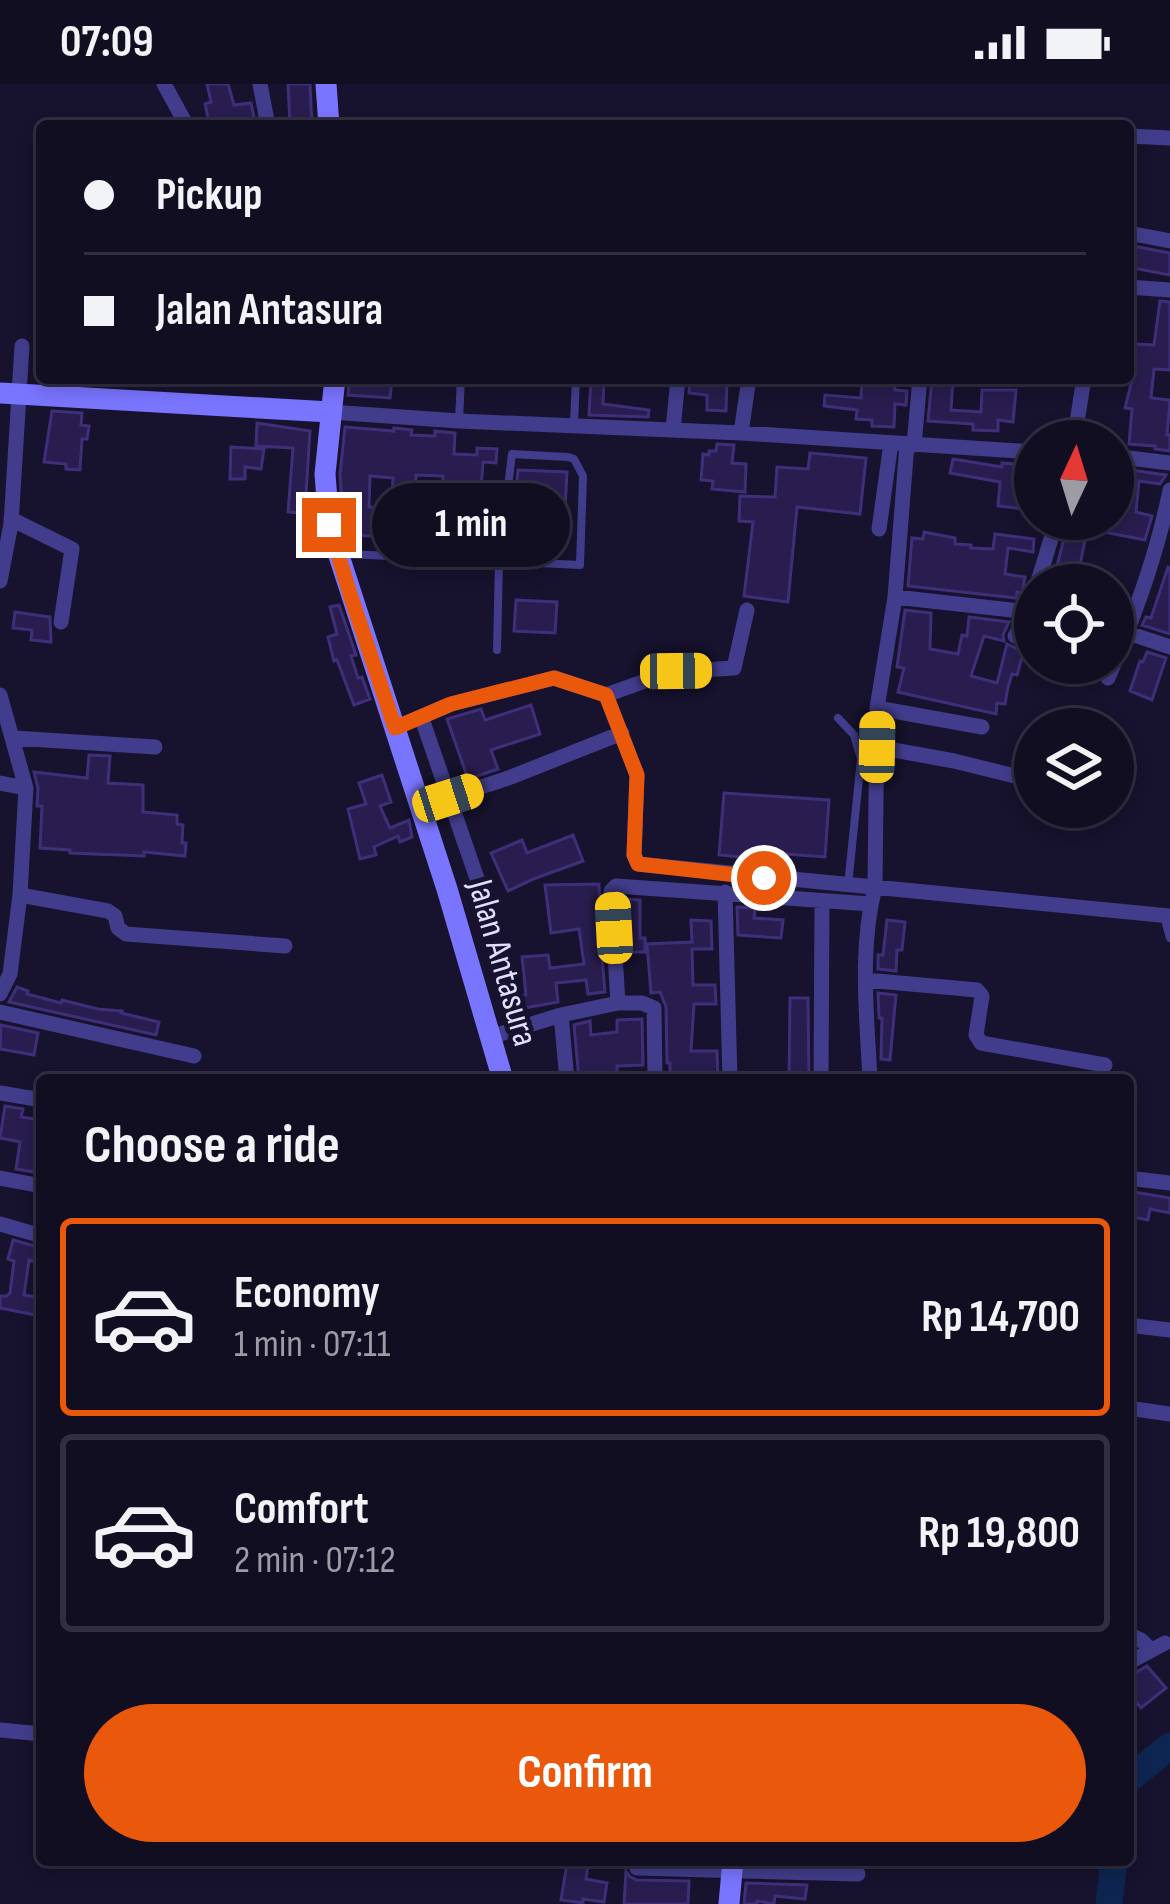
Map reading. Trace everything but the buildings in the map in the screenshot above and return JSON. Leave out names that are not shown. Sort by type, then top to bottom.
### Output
[{"type":"main road","points":[[326,84],[329,120]]},
{"type":"main road","name":"Jalan Antasura","points":[[334,384],[325,474],[326,505],[337,554],[447,889],[501,1074]]},
{"type":"main road","points":[[9,394],[330,412]]},
{"type":"main road","points":[[729,1904],[732,1866]]},
{"type":"street","points":[[164,84],[184,120]]},
{"type":"street","points":[[260,84],[267,120]]},
{"type":"street","points":[[1134,136],[1170,138]]},
{"type":"street","points":[[1134,234],[1170,241]]},
{"type":"street","points":[[1134,287],[1170,290]]},
{"type":"street","points":[[0,581],[7,522],[9,394],[22,346]]},
{"type":"street","points":[[674,430],[678,384]]},
{"type":"street","points":[[741,433],[747,384]]},
{"type":"street","points":[[879,529],[919,384]]},
{"type":"street","points":[[1077,420],[1083,384]]},
{"type":"street","points":[[330,412],[1014,451]]},
{"type":"street","points":[[870,1074],[866,980],[878,708],[896,597],[904,444]]},
{"type":"street","points":[[1134,459],[1170,463]]},
{"type":"street","points":[[1134,613],[1167,520],[1170,490]]},
{"type":"street","points":[[7,522],[72,549],[61,622]]},
{"type":"street","points":[[896,597],[1014,609]]},
{"type":"street","points":[[395,728],[451,704],[554,678],[606,695],[670,671],[734,668],[747,610]]},
{"type":"street","points":[[1134,635],[1170,647]]},
{"type":"street","points":[[0,695],[26,788],[20,895],[0,994]]},
{"type":"street","points":[[606,695],[637,775],[634,855],[638,864],[848,886],[873,896]]},
{"type":"street","points":[[878,708],[982,728]]},
{"type":"street","points":[[422,719],[482,893]]},
{"type":"street","points":[[448,798],[622,733]]},
{"type":"street","points":[[14,738],[155,747]]},
{"type":"street","points":[[877,747],[1014,776]]},
{"type":"street","points":[[0,783],[26,788]]},
{"type":"street","points":[[618,1003],[611,891],[623,885],[822,902],[873,896],[1167,915]]},
{"type":"street","points":[[725,892],[730,1074]]},
{"type":"street","points":[[20,895],[112,913],[126,934],[285,946]]},
{"type":"street","points":[[821,1074],[822,902]]},
{"type":"street","points":[[866,980],[977,990],[982,996],[976,1035],[981,1043],[1105,1064]]},
{"type":"street","points":[[490,1037],[562,1015],[642,1003],[653,1008],[655,1074]]},
{"type":"street","points":[[0,1012],[194,1056]]},
{"type":"street","points":[[562,1015],[567,1074]]},
{"type":"street","points":[[0,1093],[36,1099]]},
{"type":"street","points":[[0,1178],[36,1185]]},
{"type":"street","points":[[1134,1179],[1170,1183]]},
{"type":"street","points":[[0,1224],[36,1233]]},
{"type":"street","points":[[1134,1325],[1170,1330]]},
{"type":"street","points":[[1134,1409],[1170,1414]]},
{"type":"street","points":[[1134,1637],[1158,1647],[1134,1661]]},
{"type":"street","points":[[0,1730],[36,1733]]},
{"type":"street","points":[[637,1868],[732,1866],[858,1874]]},
{"type":"lane","points":[[458,421],[461,384]]},
{"type":"lane","points":[[574,425],[576,384]]},
{"type":"lane","points":[[337,554],[499,561],[580,565],[583,476],[574,459],[512,452],[499,561],[497,650]]},
{"type":"lane","points":[[838,718],[854,735],[861,759],[848,886]]},
{"type":"lane","points":[[1167,915],[1170,938]]},
{"type":"waterway","points":[[1134,1775],[1170,1746]]},
{"type":"waterway","points":[[1109,1904],[1113,1866]]},
{"type":"route","points":[[329,525],[395,728],[451,704],[554,678],[606,695],[637,775],[634,855],[638,864],[764,878]]}]
